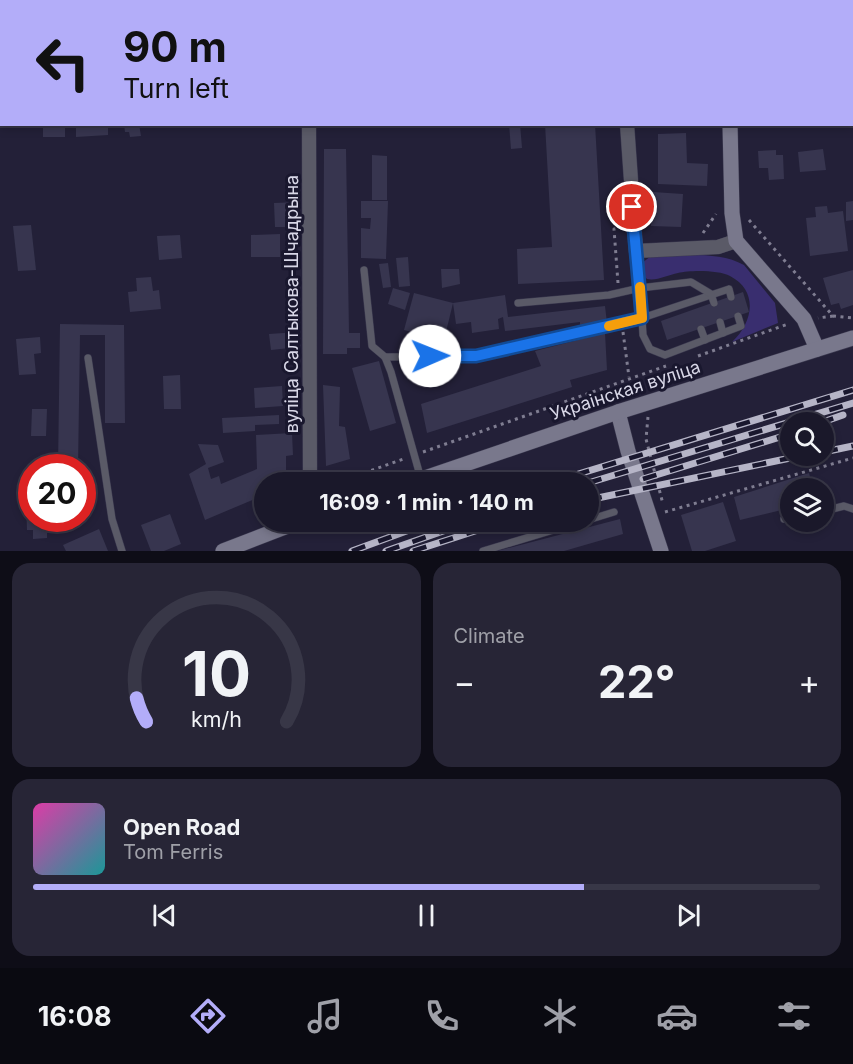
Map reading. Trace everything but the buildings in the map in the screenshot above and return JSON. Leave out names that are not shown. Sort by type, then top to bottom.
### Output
[{"type":"main road","points":[[730,126],[732,213],[736,242],[804,319],[817,349]]},
{"type":"main road","name":"Украінская вуліца","points":[[441,472],[618,412],[853,338]]},
{"type":"main road","points":[[618,412],[628,452],[661,551]]},
{"type":"main road","points":[[223,551],[272,532]]},
{"type":"street","name":"вуліца Салтыкова-Шчадрына","points":[[309,126],[310,472]]},
{"type":"street","points":[[627,126],[636,251],[718,247],[736,242]]},
{"type":"lane","points":[[636,251],[643,335],[650,349],[665,355],[741,326],[738,316]]},
{"type":"lane","points":[[364,270],[372,346],[385,357],[414,455],[415,472]]},
{"type":"lane","points":[[518,303],[609,295],[640,288],[691,282],[711,294],[714,303]]},
{"type":"lane","points":[[385,357],[476,356],[642,318],[729,288],[731,297]]},
{"type":"lane","points":[[693,301],[695,309]]},
{"type":"lane","points":[[720,322],[723,333]]},
{"type":"lane","points":[[701,329],[705,340]]},
{"type":"lane","points":[[88,358],[112,519],[122,551]]},
{"type":"lane","points":[[834,508],[844,506],[853,509]]},
{"type":"lane","points":[[599,517],[614,513]]},
{"type":"lane","points":[[483,551],[547,532]]},
{"type":"path","points":[[833,316],[853,318]]},
{"type":"path","points":[[367,472],[629,378]]},
{"type":"path","points":[[659,414],[648,417],[646,439],[668,522]]},
{"type":"path","points":[[665,513],[853,458]]},
{"type":"shaded area","points":[[651,256],[714,256],[744,265],[775,303],[778,323],[732,342],[745,326],[748,317],[750,308],[746,290],[730,276],[704,271],[683,272],[659,279],[647,279],[643,275],[642,263]]},
{"type":"railway","points":[[585,472],[853,390]]},
{"type":"railway","points":[[599,480],[853,403]]},
{"type":"railway","points":[[834,418],[843,415]]},
{"type":"railway","points":[[643,479],[780,437]]},
{"type":"railway","points":[[834,450],[853,446]]},
{"type":"railway","points":[[599,498],[780,460]]},
{"type":"railway","points":[[352,551],[404,532]]},
{"type":"railway","points":[[386,551],[440,532]]},
{"type":"railway","points":[[413,551],[472,532]]},
{"type":"slow traffic","points":[[609,326],[642,318],[640,287]]},
{"type":"route","points":[[430,356],[476,356],[642,318],[632,207]]}]
